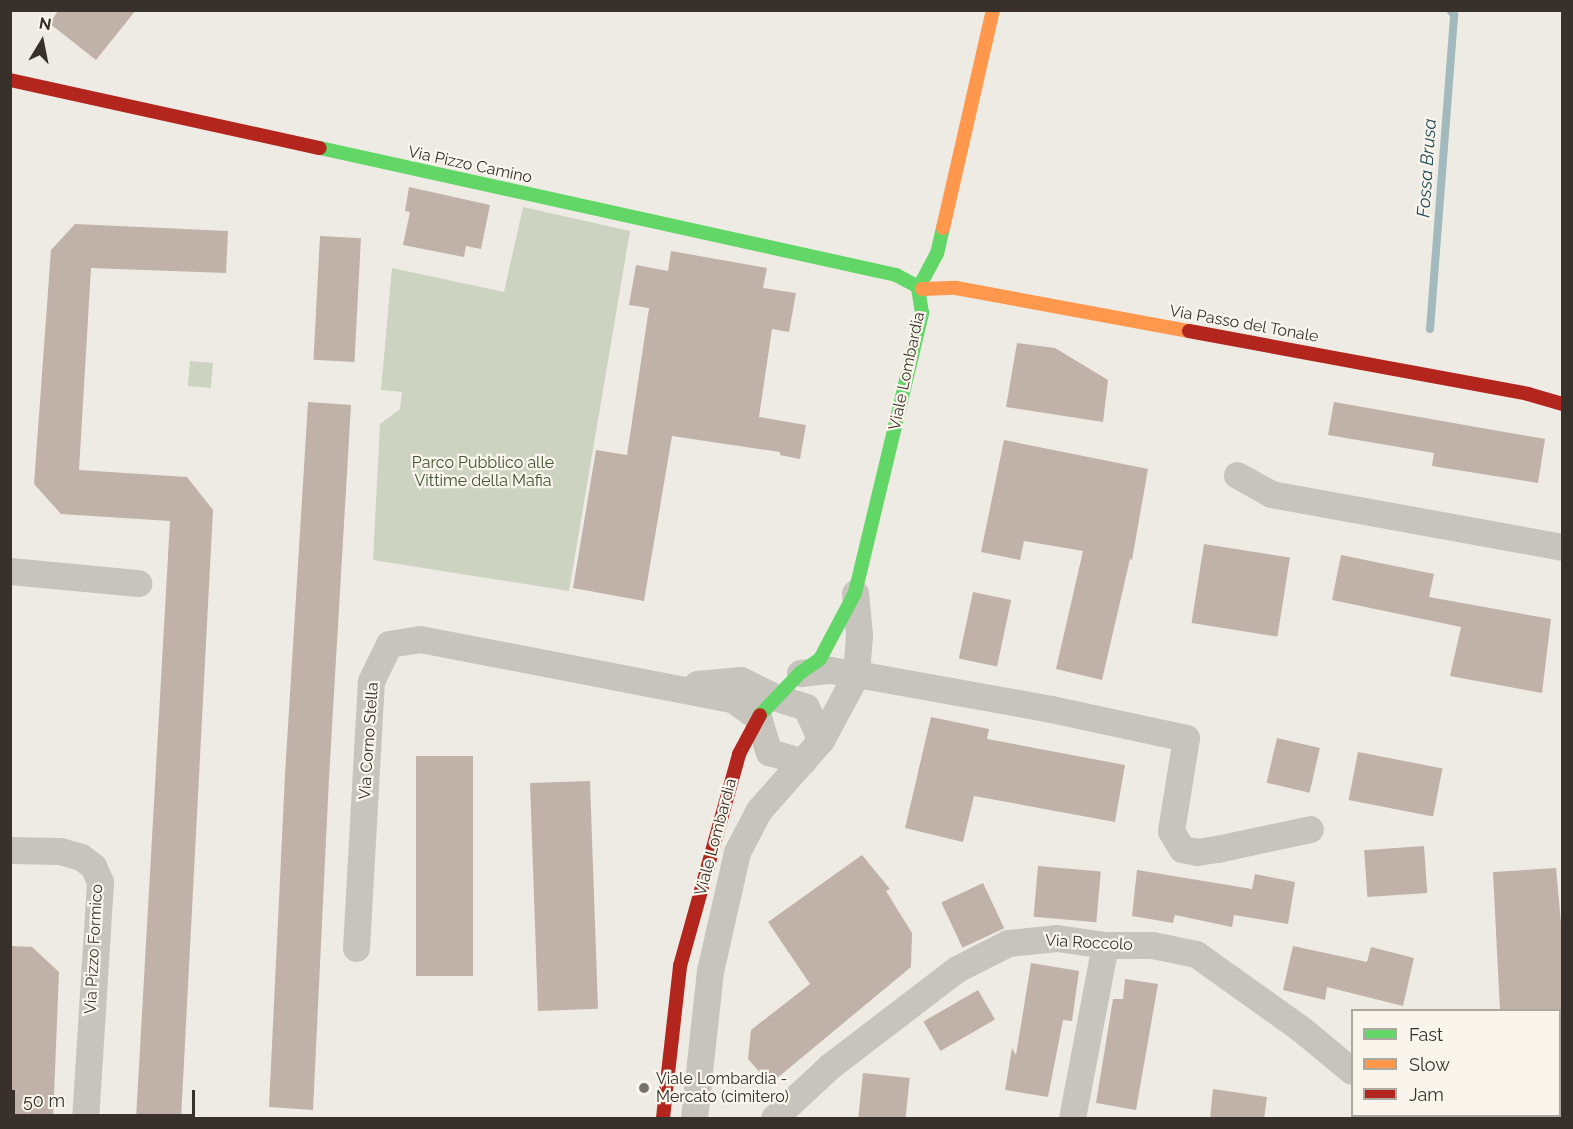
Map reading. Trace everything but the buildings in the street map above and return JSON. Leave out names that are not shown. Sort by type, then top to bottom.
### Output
[{"type":"street","name":"Viale Lombardia","points":[[663,1119],[680,966],[739,754],[758,717],[800,673],[820,659],[855,593],[922,313],[918,289],[937,254],[993,10]]},
{"type":"street","name":"Via Pizzo Camino","points":[[10,80],[896,275],[918,289]]},
{"type":"street","name":"Via Passo del Tonale","points":[[918,289],[956,288],[1505,389],[1563,404]]},
{"type":"street","points":[[1237,475],[1271,494],[1563,547]]},
{"type":"street","points":[[10,571],[138,584]]},
{"type":"street","name":"Viale Lombardia","points":[[694,1119],[710,971],[737,852],[759,810],[820,740],[856,675],[860,634],[855,593]]},
{"type":"street","name":"Via Corno Stella","points":[[356,948],[371,681],[389,644],[420,639],[732,699],[758,717]]},
{"type":"street","points":[[800,673],[830,670],[1050,709],[1186,738],[1171,831],[1182,849],[1197,852],[1217,849],[1310,829]]},
{"type":"street","name":"Via Corno Stella","points":[[670,687],[741,680],[777,698],[806,707],[820,740]]},
{"type":"street","points":[[758,717],[769,752],[803,762]]},
{"type":"street","name":"Via Pizzo Formico","points":[[10,850],[60,851],[81,857],[93,866],[100,882],[84,1119]]},
{"type":"street","name":"Via Roccolo","points":[[774,1119],[830,1066],[957,969],[1008,943],[1057,939],[1105,945],[1152,945],[1196,954],[1300,1029],[1351,1069]]},
{"type":"street","points":[[1072,1119],[1105,945]]},
{"type":"green space","name":"Parco Pubblico alle Vittime della Mafia","points":[[523,207],[630,231],[569,591],[373,560],[380,424],[400,409],[402,392],[381,390],[392,268],[504,292]]},
{"type":"green space","points":[[190,361],[213,363],[211,388],[188,386]]},
{"type":"waterway","name":"Fossa Brusa","points":[[1430,329],[1454,15],[1450,10]]},
{"type":"traffic: fast","points":[[320,148],[896,275],[922,289]]},
{"type":"traffic: fast","points":[[760,715],[800,673],[820,659],[855,593],[922,313],[918,289],[937,254],[943,228]]},
{"type":"traffic: slow","points":[[943,228],[993,10]]},
{"type":"traffic: slow","points":[[922,289],[956,288],[1189,331]]},
{"type":"traffic: jam","points":[[10,80],[320,148]]},
{"type":"traffic: jam","points":[[1189,331],[1528,394],[1562,404]]},
{"type":"traffic: jam","points":[[663,1118],[680,966],[739,754],[760,715]]},
{"type":"place","name":"Viale Lombardia - Mercato (cimitero)","points":[[644,1088]]}]
